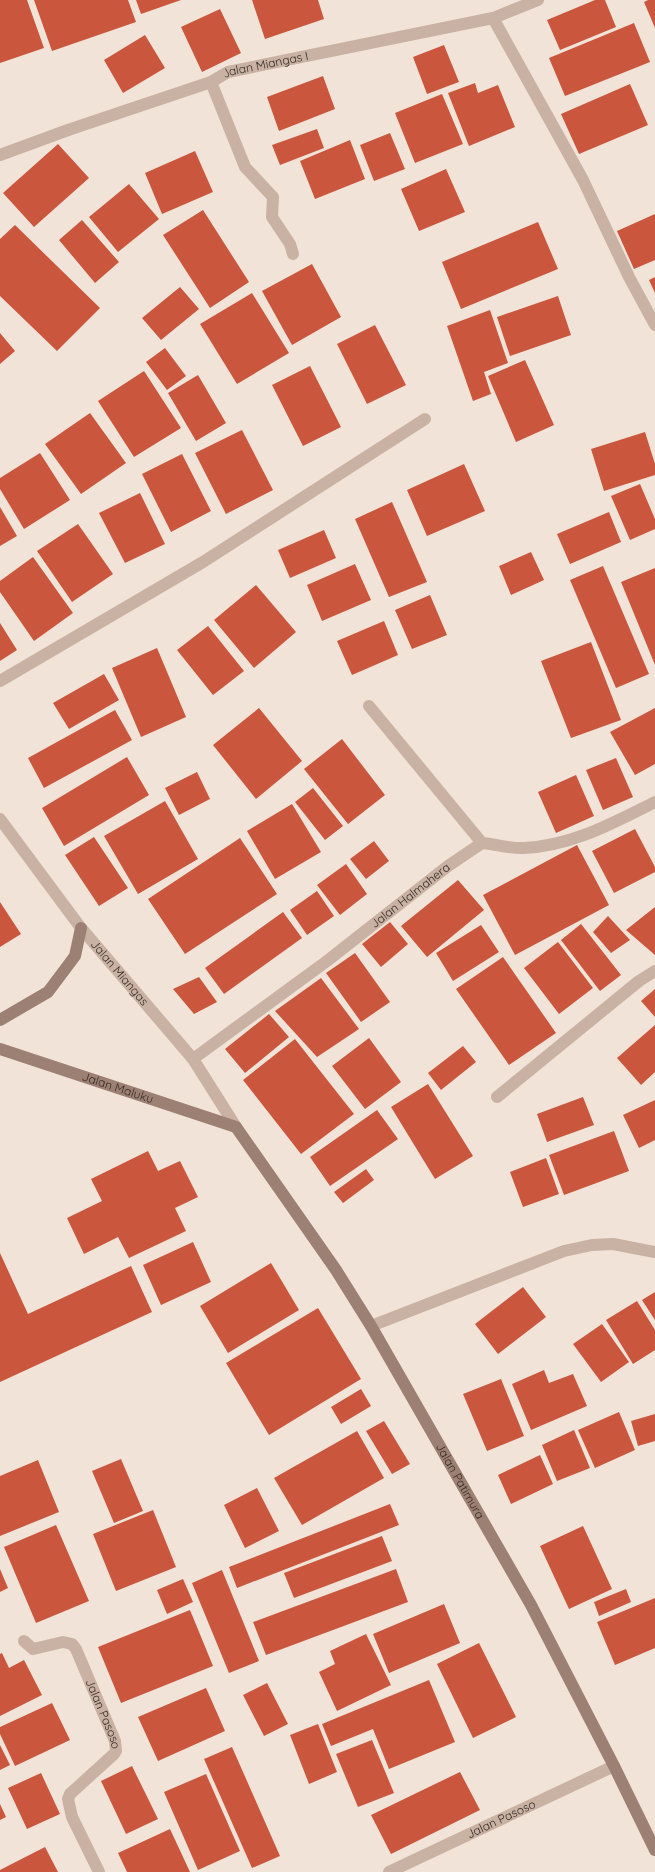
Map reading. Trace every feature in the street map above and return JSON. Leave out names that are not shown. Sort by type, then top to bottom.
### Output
[{"type":"main road","points":[[0,1020],[48,992],[75,956],[81,928]]},
{"type":"main road","name":"Jalan Maluku","points":[[0,1049],[236,1127]]},
{"type":"main road","name":"Jalan Patimura","points":[[236,1127],[336,1270],[371,1326],[530,1605],[614,1766],[655,1850]]},
{"type":"street","name":"Jalan Miangas I","points":[[0,154],[211,82],[228,72],[493,18],[538,0]]},
{"type":"street","points":[[493,18],[583,180],[629,277],[655,325]]},
{"type":"street","points":[[211,82],[245,167],[273,197],[272,217],[290,244],[293,254]]},
{"type":"street","points":[[0,680],[203,562],[425,419]]},
{"type":"street","points":[[369,706],[482,842],[523,848],[576,839],[655,802]]},
{"type":"street","name":"Jalan Miangas","points":[[0,819],[81,928],[193,1059],[236,1127]]},
{"type":"street","name":"Jalan Halmahera","points":[[193,1059],[327,961],[448,866],[482,842]]},
{"type":"street","points":[[497,1097],[638,981],[655,971]]},
{"type":"street","points":[[371,1326],[564,1251],[592,1245],[613,1244],[655,1252]]},
{"type":"street","name":"Jalan Pasoso","points":[[24,1641],[33,1649],[63,1642],[72,1644],[115,1740],[116,1750],[114,1754],[70,1794],[68,1799],[72,1817],[100,1872]]},
{"type":"street","name":"Jalan Pasoso","points":[[389,1872],[614,1766]]},
{"type":"building","points":[[0,0],[27,0],[44,48],[0,63]]},
{"type":"building","points":[[34,0],[128,0],[136,22],[52,51]]},
{"type":"building","points":[[136,0],[181,0],[141,14]]},
{"type":"building","points":[[252,0],[318,0],[324,19],[265,39]]},
{"type":"building","points":[[595,0],[605,0],[616,27],[560,50],[547,20]]},
{"type":"building","points":[[655,0],[655,28],[644,2]]},
{"type":"building","points":[[220,9],[241,53],[202,72],[181,27]]},
{"type":"building","points":[[634,23],[650,62],[565,96],[549,58]]},
{"type":"building","points":[[145,35],[165,68],[123,93],[104,60]]},
{"type":"building","points":[[444,45],[459,82],[427,94],[413,57]]},
{"type":"building","points":[[323,76],[335,109],[279,131],[267,97]]},
{"type":"building","points":[[475,83],[478,93],[498,85],[515,127],[469,146],[448,93]]},
{"type":"building","points":[[630,84],[648,125],[579,154],[561,114]]},
{"type":"building","points":[[442,94],[463,144],[415,163],[395,113]]},
{"type":"building","points":[[317,129],[324,148],[280,165],[272,145]]},
{"type":"building","points":[[390,133],[405,169],[374,181],[360,145]]},
{"type":"building","points":[[350,140],[365,179],[315,199],[300,161]]},
{"type":"building","points":[[58,144],[89,178],[34,227],[3,193]]},
{"type":"building","points":[[195,151],[213,192],[162,214],[145,173]]},
{"type":"building","points":[[446,169],[465,212],[419,231],[401,189]]},
{"type":"building","points":[[129,184],[159,219],[118,252],[89,217]]},
{"type":"building","points":[[203,210],[249,282],[210,308],[163,235]]},
{"type":"building","points":[[655,214],[655,260],[634,269],[617,231]]},
{"type":"building","points":[[82,220],[119,262],[95,283],[59,240]]},
{"type":"building","points":[[538,222],[558,269],[461,309],[442,262]]},
{"type":"building","points":[[15,225],[100,308],[57,351],[0,296],[0,239]]},
{"type":"building","points":[[312,264],[341,317],[292,345],[262,291]]},
{"type":"building","points":[[655,277],[655,293],[649,280]]},
{"type":"building","points":[[180,287],[199,309],[161,340],[142,318]]},
{"type":"building","points":[[252,293],[289,353],[237,384],[200,324]]},
{"type":"building","points":[[558,296],[571,335],[510,356],[497,317]]},
{"type":"building","points":[[490,310],[508,363],[484,372],[491,394],[473,401],[447,326]]},
{"type":"building","points":[[375,325],[406,385],[367,404],[337,344]]},
{"type":"building","points":[[0,333],[15,351],[0,364]]},
{"type":"building","points":[[165,348],[186,376],[167,390],[146,362]]},
{"type":"building","points":[[525,360],[554,425],[516,442],[488,376]]},
{"type":"building","points":[[310,366],[341,427],[303,446],[272,385]]},
{"type":"building","points":[[144,371],[181,428],[134,457],[98,401]]},
{"type":"building","points":[[198,375],[226,423],[196,441],[168,393]]},
{"type":"building","points":[[90,413],[126,463],[81,494],[45,444]]},
{"type":"building","points":[[242,430],[273,490],[226,514],[195,453]]},
{"type":"building","points":[[645,432],[655,464],[655,475],[604,491],[591,449]]},
{"type":"building","points":[[40,453],[70,500],[24,529],[0,489],[0,478]]},
{"type":"building","points":[[182,454],[211,511],[171,532],[142,474]]},
{"type":"building","points":[[464,464],[485,511],[427,536],[407,490]]},
{"type":"building","points":[[640,484],[655,519],[655,529],[630,540],[611,496]]},
{"type":"building","points":[[140,493],[165,544],[125,563],[99,513]]},
{"type":"building","points":[[392,502],[427,582],[389,597],[355,519]]},
{"type":"building","points":[[0,507],[17,536],[0,546]]},
{"type":"building","points":[[609,512],[621,542],[570,564],[557,534]]},
{"type":"building","points":[[78,524],[113,574],[72,602],[37,551]]},
{"type":"building","points":[[324,530],[336,558],[290,578],[278,550]]},
{"type":"building","points":[[531,552],[544,580],[511,595],[499,566]]},
{"type":"building","points":[[33,557],[73,613],[34,641],[0,592],[0,581]]},
{"type":"building","points":[[355,564],[371,600],[322,621],[307,585]]},
{"type":"building","points":[[603,566],[649,674],[616,688],[570,580]]},
{"type":"building","points":[[655,568],[655,665],[621,582]]},
{"type":"building","points":[[256,585],[296,632],[254,668],[214,620]]},
{"type":"building","points":[[430,595],[447,635],[412,649],[395,610]]},
{"type":"building","points":[[384,621],[398,655],[352,675],[337,641]]},
{"type":"building","points":[[0,623],[17,650],[0,661]]},
{"type":"building","points":[[208,626],[244,671],[213,695],[177,650]]},
{"type":"building","points":[[591,642],[621,720],[571,738],[541,661]]},
{"type":"building","points":[[157,648],[186,717],[141,737],[112,668]]},
{"type":"building","points":[[104,674],[119,700],[69,729],[53,703]]},
{"type":"building","points":[[259,708],[302,761],[256,799],[213,745]]},
{"type":"building","points":[[655,708],[655,764],[635,775],[610,732]]},
{"type":"building","points":[[115,710],[132,740],[44,788],[28,758]]},
{"type":"building","points":[[342,739],[385,795],[348,824],[304,769]]},
{"type":"building","points":[[127,757],[149,795],[64,846],[42,808]]},
{"type":"building","points":[[616,758],[633,797],[603,810],[586,770]]},
{"type":"building","points":[[197,772],[210,799],[179,815],[165,788]]},
{"type":"building","points":[[576,775],[594,816],[556,833],[538,792]]},
{"type":"building","points":[[313,788],[343,826],[325,840],[295,802]]},
{"type":"building","points":[[165,801],[198,859],[138,894],[104,836]]},
{"type":"building","points":[[292,804],[321,852],[275,879],[247,831]]},
{"type":"building","points":[[635,829],[655,867],[655,872],[614,893],[592,851]]},
{"type":"building","points":[[94,837],[128,888],[99,906],[65,855]]},
{"type":"building","points":[[240,838],[277,894],[185,954],[148,899]]},
{"type":"building","points":[[374,841],[389,861],[366,879],[350,859]]},
{"type":"building","points":[[577,845],[609,905],[515,955],[483,895]]},
{"type":"building","points":[[346,864],[367,894],[340,915],[317,885]]},
{"type":"building","points":[[458,880],[484,910],[427,957],[401,926]]},
{"type":"building","points":[[317,891],[334,916],[307,935],[290,910]]},
{"type":"building","points":[[0,902],[21,934],[0,947]]},
{"type":"building","points":[[655,907],[655,955],[626,930]]},
{"type":"building","points":[[283,912],[302,938],[224,994],[205,968]]},
{"type":"building","points":[[608,916],[630,940],[611,953],[593,932]]},
{"type":"building","points":[[390,922],[408,944],[381,967],[362,944]]},
{"type":"building","points":[[581,924],[621,975],[600,991],[561,940]]},
{"type":"building","points":[[481,925],[499,952],[453,981],[436,953]]},
{"type":"building","points":[[558,942],[593,988],[559,1014],[524,968]]},
{"type":"building","points":[[355,953],[390,1002],[361,1022],[326,973]]},
{"type":"building","points":[[503,957],[556,1033],[509,1065],[456,989]]},
{"type":"building","points":[[199,977],[217,1002],[194,1014],[173,989]]},
{"type":"building","points":[[321,978],[359,1029],[317,1057],[275,1011]]},
{"type":"building","points":[[655,989],[655,1017],[641,1001]]},
{"type":"building","points":[[269,1014],[289,1037],[245,1073],[225,1049]]},
{"type":"building","points":[[655,1025],[655,1072],[641,1085],[617,1058]]},
{"type":"building","points":[[369,1038],[401,1082],[365,1109],[332,1066]]},
{"type":"building","points":[[295,1039],[354,1114],[301,1154],[243,1080]]},
{"type":"building","points":[[463,1046],[476,1062],[441,1090],[428,1073]]},
{"type":"building","points":[[428,1084],[473,1156],[435,1179],[391,1107]]},
{"type":"building","points":[[583,1097],[594,1125],[547,1142],[537,1114]]},
{"type":"building","points":[[655,1100],[655,1140],[639,1148],[623,1115]]},
{"type":"building","points":[[377,1110],[398,1139],[330,1186],[310,1157]]},
{"type":"building","points":[[614,1131],[629,1171],[564,1195],[549,1155]]},
{"type":"building","points":[[148,1151],[158,1171],[180,1161],[198,1197],[175,1208],[186,1231],[129,1258],[118,1237],[84,1254],[67,1218],[102,1201],[91,1179]]},
{"type":"building","points":[[546,1158],[559,1194],[523,1207],[510,1172]]},
{"type":"building","points":[[366,1169],[374,1180],[343,1203],[334,1192]]},
{"type":"building","points":[[193,1242],[211,1282],[161,1305],[143,1265]]},
{"type":"building","points":[[0,1253],[28,1314],[131,1266],[152,1312],[0,1382]]},
{"type":"building","points":[[271,1263],[299,1310],[228,1353],[200,1306]]},
{"type":"building","points":[[523,1287],[546,1317],[498,1354],[475,1324]]},
{"type":"building","points":[[655,1292],[655,1320],[642,1300]]},
{"type":"building","points":[[637,1301],[655,1330],[655,1350],[633,1364],[606,1320]]},
{"type":"building","points":[[318,1308],[361,1379],[269,1435],[226,1363]]},
{"type":"building","points":[[602,1324],[629,1362],[601,1382],[573,1344]]},
{"type":"building","points":[[544,1370],[549,1383],[573,1374],[587,1406],[531,1430],[512,1384]]},
{"type":"building","points":[[501,1379],[524,1436],[487,1451],[463,1394]]},
{"type":"building","points":[[361,1389],[371,1406],[341,1424],[331,1407]]},
{"type":"building","points":[[619,1412],[635,1450],[595,1468],[578,1430]]},
{"type":"building","points":[[655,1414],[655,1441],[638,1446],[631,1421]]},
{"type":"building","points":[[384,1421],[410,1464],[392,1474],[366,1431]]},
{"type":"building","points":[[574,1430],[590,1468],[557,1481],[542,1445]]},
{"type":"building","points":[[357,1431],[384,1478],[302,1525],[274,1478]]},
{"type":"building","points":[[540,1455],[553,1484],[511,1504],[498,1475]]},
{"type":"building","points":[[121,1459],[143,1511],[114,1523],[92,1471]]},
{"type":"building","points":[[38,1460],[59,1512],[0,1536],[0,1476]]},
{"type":"building","points":[[257,1488],[279,1531],[245,1548],[224,1505]]},
{"type":"building","points":[[390,1504],[399,1525],[237,1588],[229,1567]]},
{"type":"building","points":[[153,1510],[176,1567],[116,1591],[93,1534]]},
{"type":"building","points":[[56,1525],[89,1601],[36,1623],[4,1547]]},
{"type":"building","points":[[583,1526],[612,1589],[569,1609],[540,1546]]},
{"type":"building","points":[[382,1536],[392,1561],[294,1598],[284,1573]]},
{"type":"building","points":[[0,1569],[8,1588],[0,1592]]},
{"type":"building","points":[[396,1569],[408,1602],[266,1655],[253,1622]]},
{"type":"building","points":[[222,1570],[259,1661],[229,1673],[192,1583]]},
{"type":"building","points":[[183,1579],[193,1602],[167,1614],[157,1590]]},
{"type":"building","points":[[626,1589],[631,1602],[599,1616],[594,1602]]},
{"type":"building","points":[[655,1598],[655,1648],[615,1665],[597,1622]]},
{"type":"building","points":[[444,1604],[460,1643],[389,1673],[373,1634]]},
{"type":"building","points":[[190,1610],[213,1666],[121,1703],[98,1647]]},
{"type":"building","points":[[366,1634],[391,1685],[337,1711],[319,1672],[335,1664],[330,1651]]},
{"type":"building","points":[[479,1643],[516,1717],[473,1738],[437,1664]]},
{"type":"building","points":[[2,1653],[9,1668],[24,1660],[42,1695],[0,1716],[0,1654]]},
{"type":"building","points":[[429,1680],[455,1742],[389,1769],[373,1729],[331,1746],[322,1724]]},
{"type":"building","points":[[267,1683],[288,1724],[264,1736],[243,1695]]},
{"type":"building","points":[[206,1688],[225,1731],[158,1761],[138,1717]]},
{"type":"building","points":[[52,1703],[70,1740],[15,1766],[0,1734],[0,1727]]},
{"type":"building","points":[[318,1724],[337,1772],[309,1784],[290,1735]]},
{"type":"building","points":[[372,1740],[394,1793],[358,1807],[336,1754]]},
{"type":"building","points":[[0,1745],[10,1765],[0,1770]]},
{"type":"building","points":[[232,1747],[280,1856],[252,1868],[204,1759]]},
{"type":"building","points":[[132,1766],[158,1819],[126,1834],[101,1781]]},
{"type":"building","points":[[460,1772],[480,1810],[391,1854],[371,1815]]},
{"type":"building","points":[[41,1773],[60,1814],[27,1829],[8,1788]]},
{"type":"building","points":[[206,1774],[240,1851],[198,1870],[164,1792]]},
{"type":"building","points":[[0,1804],[6,1817],[0,1820]]},
{"type":"building","points":[[170,1829],[190,1872],[127,1872],[118,1853]]},
{"type":"building","points":[[45,1847],[58,1872],[0,1872],[0,1870]]}]
